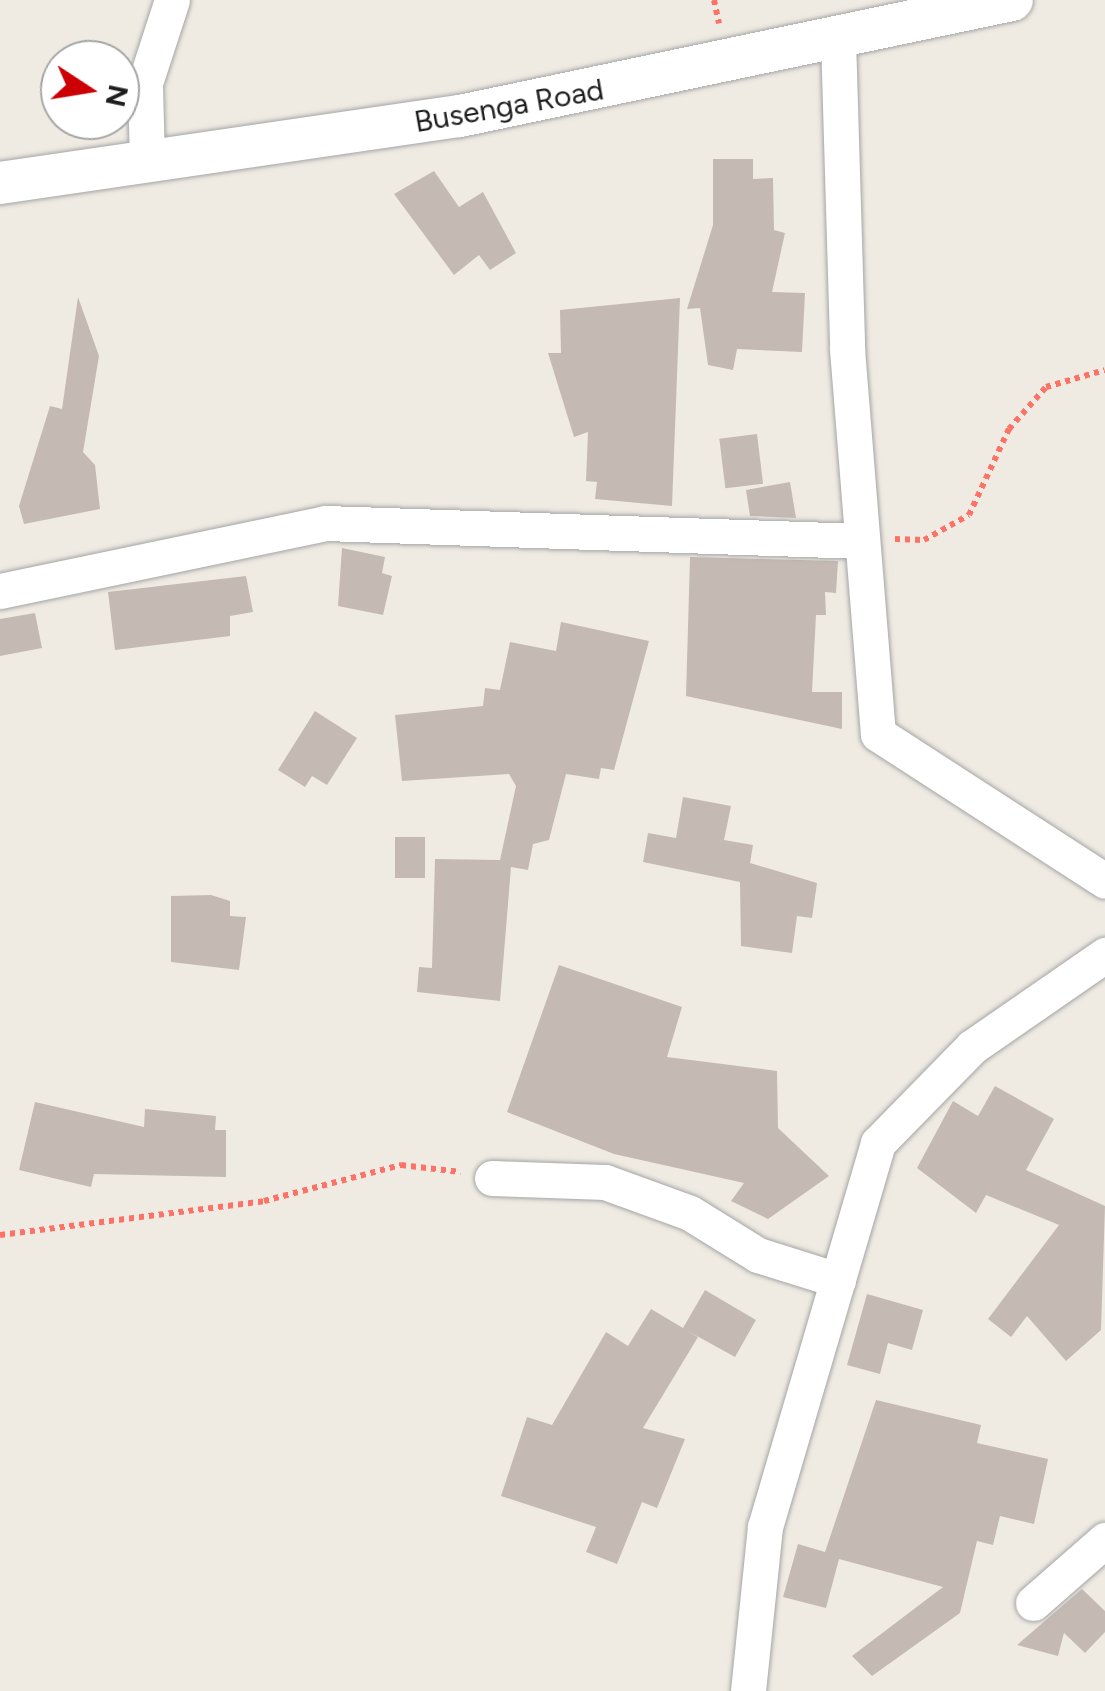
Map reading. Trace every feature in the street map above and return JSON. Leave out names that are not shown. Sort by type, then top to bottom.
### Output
[{"type":"street","points":[[147,162],[145,83],[172,0]]},
{"type":"street","name":"Busenga Road","points":[[0,183],[460,116],[1012,0]]},
{"type":"street","points":[[838,38],[861,536],[878,734],[1105,881]]},
{"type":"street","points":[[0,591],[326,522],[861,536]]},
{"type":"street","points":[[748,1691],[765,1528],[878,1142],[972,1047],[1105,956]]},
{"type":"street","points":[[492,1178],[605,1182],[690,1212],[758,1255],[838,1280]]},
{"type":"street","points":[[1033,1603],[1105,1540]]},
{"type":"path","points":[[861,536],[924,540],[969,516],[1010,428],[1046,387],[1105,370]]},
{"type":"path","points":[[0,1235],[264,1200],[401,1165],[492,1178]]},
{"type":"building","points":[[713,159],[753,159],[753,179],[773,178],[774,230],[785,233],[772,292],[805,293],[802,352],[737,349],[733,370],[708,365],[700,308],[687,309],[713,225]]},
{"type":"building","points":[[434,171],[459,207],[483,192],[516,253],[490,270],[479,255],[454,275],[394,194]]},
{"type":"building","points":[[78,297],[99,356],[83,452],[95,465],[100,509],[24,524],[19,506],[50,406],[62,409]]},
{"type":"building","points":[[680,298],[672,506],[595,499],[597,482],[586,481],[588,432],[574,437],[548,353],[561,353],[560,310]]},
{"type":"building","points":[[757,434],[763,484],[725,488],[719,439]]},
{"type":"building","points":[[790,482],[796,518],[750,516],[746,490]]},
{"type":"building","points":[[342,548],[385,557],[382,573],[392,576],[383,615],[338,606]]},
{"type":"building","points":[[690,557],[838,561],[836,593],[825,592],[826,615],[816,615],[812,692],[842,692],[842,729],[686,696]]},
{"type":"building","points":[[246,576],[253,612],[230,616],[230,636],[115,650],[108,592]]},
{"type":"building","points":[[35,613],[42,648],[0,656],[0,619]]},
{"type":"building","points":[[561,622],[649,641],[614,770],[601,768],[599,779],[566,774],[549,840],[533,844],[528,870],[511,867],[500,1001],[417,992],[419,967],[432,968],[435,859],[500,860],[516,786],[509,774],[402,781],[395,715],[483,706],[485,688],[500,690],[510,642],[556,651]]},
{"type":"building","points":[[315,711],[357,738],[327,785],[312,776],[305,787],[278,770]]},
{"type":"building","points":[[683,797],[731,806],[724,840],[753,845],[750,863],[817,883],[812,918],[797,916],[792,953],[741,946],[740,882],[643,862],[648,833],[676,838]]},
{"type":"building","points":[[395,837],[425,837],[425,878],[395,878]]},
{"type":"building","points":[[211,895],[230,901],[230,916],[246,917],[239,970],[171,962],[171,896]]},
{"type":"building","points":[[559,965],[682,1007],[667,1057],[777,1071],[778,1128],[829,1176],[768,1219],[731,1201],[744,1183],[614,1154],[507,1112]]},
{"type":"building","points":[[995,1086],[1054,1119],[1026,1170],[1105,1206],[1101,1330],[1066,1361],[1027,1316],[1011,1337],[988,1319],[1059,1225],[986,1195],[976,1213],[917,1168],[953,1101],[978,1116]]},
{"type":"building","points":[[35,1102],[144,1127],[145,1109],[216,1116],[215,1130],[226,1130],[226,1177],[94,1174],[91,1187],[19,1170]]},
{"type":"building","points":[[705,1290],[756,1320],[735,1357],[686,1330],[698,1337],[643,1428],[685,1439],[657,1508],[642,1502],[617,1564],[586,1552],[596,1527],[501,1496],[527,1417],[552,1425],[606,1332],[628,1346],[651,1309],[683,1328]]},
{"type":"building","points":[[867,1294],[923,1310],[912,1350],[888,1343],[880,1374],[847,1365]]},
{"type":"building","points":[[876,1400],[981,1425],[977,1443],[1048,1459],[1034,1524],[1000,1516],[993,1545],[977,1541],[960,1613],[872,1676],[852,1656],[943,1587],[839,1559],[826,1608],[783,1597],[798,1544],[825,1552]]},
{"type":"building","points":[[1082,1589],[1105,1611],[1105,1632],[1085,1653],[1064,1633],[1058,1656],[1017,1645]]}]
